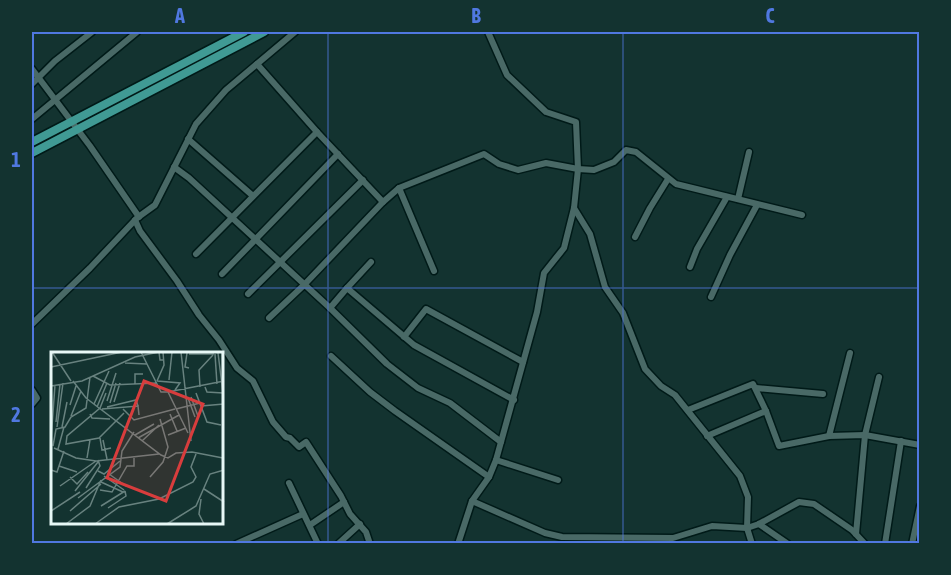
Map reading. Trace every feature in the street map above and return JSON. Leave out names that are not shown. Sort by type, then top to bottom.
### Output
[{"type":"main road","points":[[32,142],[244,32]]},
{"type":"main road","points":[[32,153],[264,32]]},
{"type":"street","points":[[32,84],[92,32]]},
{"type":"street","points":[[32,119],[137,32]]},
{"type":"street","points":[[32,324],[137,219],[155,205],[196,123],[226,90],[295,32]]},
{"type":"street","points":[[458,543],[472,501],[489,477],[496,460],[537,312],[544,273],[564,248],[574,208],[578,169],[576,122],[546,112],[507,75],[488,32]]},
{"type":"street","points":[[257,64],[383,202]]},
{"type":"street","points":[[32,69],[77,130],[137,219],[140,231],[199,315],[237,368],[253,381],[273,422],[286,437],[299,447],[306,442],[366,532],[370,543]]},
{"type":"street","points":[[196,254],[317,132]]},
{"type":"street","points":[[188,139],[253,196]]},
{"type":"street","points":[[269,318],[399,188],[484,154],[499,164],[518,170],[546,163],[594,170],[614,162],[626,150],[636,152],[676,184],[802,215]]},
{"type":"street","points":[[738,200],[749,152]]},
{"type":"street","points":[[222,274],[338,154]]},
{"type":"street","points":[[174,167],[189,178],[395,370],[418,388],[450,403],[501,442]]},
{"type":"street","points":[[635,237],[668,179]]},
{"type":"street","points":[[248,294],[363,180]]},
{"type":"street","points":[[399,188],[434,271]]},
{"type":"street","points":[[690,267],[697,249],[727,197]]},
{"type":"street","points":[[711,297],[757,205]]},
{"type":"street","points":[[574,208],[590,234],[605,287],[623,313],[645,369],[661,386],[675,395],[740,476],[748,497],[747,528],[752,543]]},
{"type":"street","points":[[330,308],[371,262]]},
{"type":"street","points":[[347,288],[414,345],[514,400]]},
{"type":"street","points":[[404,337],[426,309],[523,362]]},
{"type":"street","points":[[829,436],[850,353]]},
{"type":"street","points":[[331,356],[378,399],[489,477]]},
{"type":"street","points":[[856,534],[865,435],[879,377]]},
{"type":"street","points":[[688,410],[753,384],[766,411],[778,446],[829,436],[865,435],[920,445]]},
{"type":"street","points":[[756,388],[823,394]]},
{"type":"street","points":[[32,390],[37,398],[32,404]]},
{"type":"street","points":[[707,436],[766,411]]},
{"type":"street","points":[[885,543],[901,441]]},
{"type":"street","points":[[496,460],[558,480]]},
{"type":"street","points":[[289,483],[318,543]]},
{"type":"street","points":[[472,501],[545,533],[562,537],[593,540],[674,541],[712,526],[747,528],[799,502],[814,504],[866,543]]},
{"type":"street","points":[[310,525],[344,502]]},
{"type":"street","points":[[912,543],[920,506]]},
{"type":"street","points":[[236,543],[303,514]]},
{"type":"street","points":[[338,543],[360,524]]},
{"type":"street","points":[[759,524],[788,543]]}]
